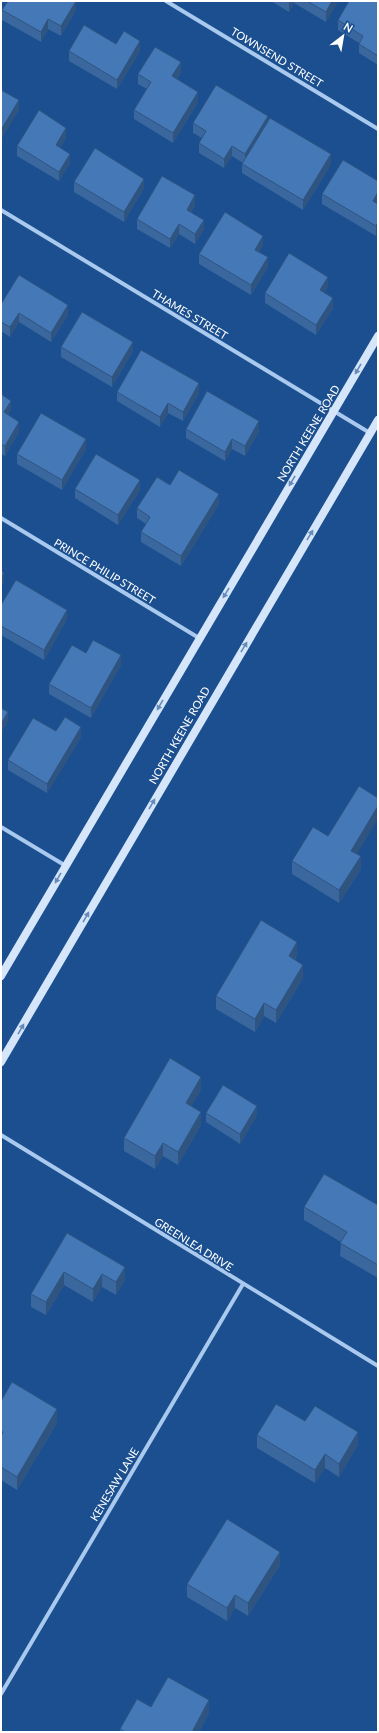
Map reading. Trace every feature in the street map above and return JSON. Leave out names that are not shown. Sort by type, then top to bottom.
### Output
[{"type":"main road","name":"NORTH KEENE ROAD","points":[[1,976],[378,336]]},
{"type":"main road","name":"NORTH KEENE ROAD","points":[[1,1062],[378,420]]},
{"type":"street","name":"TOWNSEND STREET","points":[[166,1],[378,129]]},
{"type":"street","name":"THAMES STREET","points":[[1,210],[370,433]]},
{"type":"street","name":"PRINCE PHILIP STREET","points":[[1,518],[199,638]]},
{"type":"street","points":[[1,827],[66,866]]},
{"type":"street","name":"GREENLEA DRIVE","points":[[1,1135],[378,1366]]},
{"type":"street","name":"KENESAW LANE","points":[[1,1694],[243,1284]]},
{"type":"building","points":[[8,1],[76,1],[61,26],[48,19],[41,32],[2,10]]},
{"type":"building","points":[[307,1],[332,1],[326,12]]},
{"type":"building","points":[[349,1],[378,1],[378,56],[359,44],[363,36],[338,20]]},
{"type":"building","points":[[84,25],[116,44],[124,31],[140,41],[117,80],[69,51]]},
{"type":"building","points":[[155,47],[181,62],[172,76],[198,92],[173,133],[134,110],[151,82],[138,74]]},
{"type":"building","points":[[216,85],[268,116],[245,154],[232,146],[224,159],[199,143],[206,131],[193,123]]},
{"type":"building","points":[[1,90],[19,100],[1,130]]},
{"type":"building","points":[[39,110],[66,128],[56,145],[70,154],[59,172],[17,146]]},
{"type":"building","points":[[270,118],[331,154],[303,200],[242,164]]},
{"type":"building","points":[[95,148],[144,179],[124,212],[74,182]]},
{"type":"building","points":[[343,160],[378,181],[378,192],[373,201],[378,204],[378,222],[376,226],[322,194]]},
{"type":"building","points":[[162,176],[195,195],[187,210],[204,220],[195,234],[179,224],[170,239],[137,219]]},
{"type":"building","points":[[225,212],[263,236],[255,250],[268,257],[251,285],[199,254]]},
{"type":"building","points":[[289,253],[328,277],[320,290],[333,298],[316,325],[265,293]]},
{"type":"building","points":[[19,275],[68,305],[51,333],[19,313],[10,327],[1,322],[1,304]]},
{"type":"building","points":[[82,312],[133,342],[112,377],[61,347]]},
{"type":"building","points":[[141,350],[199,383],[183,412],[168,403],[160,417],[117,392]]},
{"type":"building","points":[[207,391],[259,421],[245,446],[232,439],[225,452],[186,429]]},
{"type":"building","points":[[1,394],[11,401],[4,412],[19,422],[5,446],[1,444]]},
{"type":"building","points":[[41,413],[86,439],[62,480],[17,454]]},
{"type":"building","points":[[96,454],[140,480],[118,515],[75,489]]},
{"type":"building","points":[[179,470],[219,494],[181,556],[141,532],[150,517],[137,508],[157,477],[170,485]]},
{"type":"building","points":[[16,580],[67,610],[44,650],[1,626],[1,605]]},
{"type":"building","points":[[93,640],[121,655],[91,708],[49,684],[72,645],[86,653]]},
{"type":"building","points":[[1,708],[8,712],[1,724]]},
{"type":"building","points":[[65,717],[81,727],[47,784],[8,760],[33,718],[56,731]]},
{"type":"building","points":[[359,786],[378,798],[378,806],[351,851],[361,856],[339,890],[292,861],[313,827],[328,836]]},
{"type":"building","points":[[261,920],[297,942],[289,956],[303,965],[276,1010],[264,1003],[255,1019],[216,996]]},
{"type":"building","points":[[170,1058],[201,1077],[186,1103],[201,1112],[178,1152],[163,1143],[155,1156],[124,1138]]},
{"type":"building","points":[[223,1085],[257,1106],[240,1134],[206,1113]]},
{"type":"building","points":[[324,1174],[378,1205],[378,1265],[340,1243],[347,1232],[304,1207]]},
{"type":"building","points":[[67,1233],[125,1267],[116,1282],[102,1274],[93,1289],[64,1272],[46,1302],[31,1294]]},
{"type":"building","points":[[12,1382],[57,1409],[17,1477],[1,1467],[1,1436],[3,1432],[1,1431],[1,1401]]},
{"type":"building","points":[[276,1404],[305,1421],[315,1406],[358,1432],[339,1464],[325,1454],[315,1470],[257,1435]]},
{"type":"building","points":[[227,1519],[280,1552],[248,1603],[235,1595],[227,1608],[187,1584]]},
{"type":"building","points":[[168,1677],[209,1700],[193,1730],[195,1732],[125,1732],[120,1729],[137,1699],[151,1707]]}]
